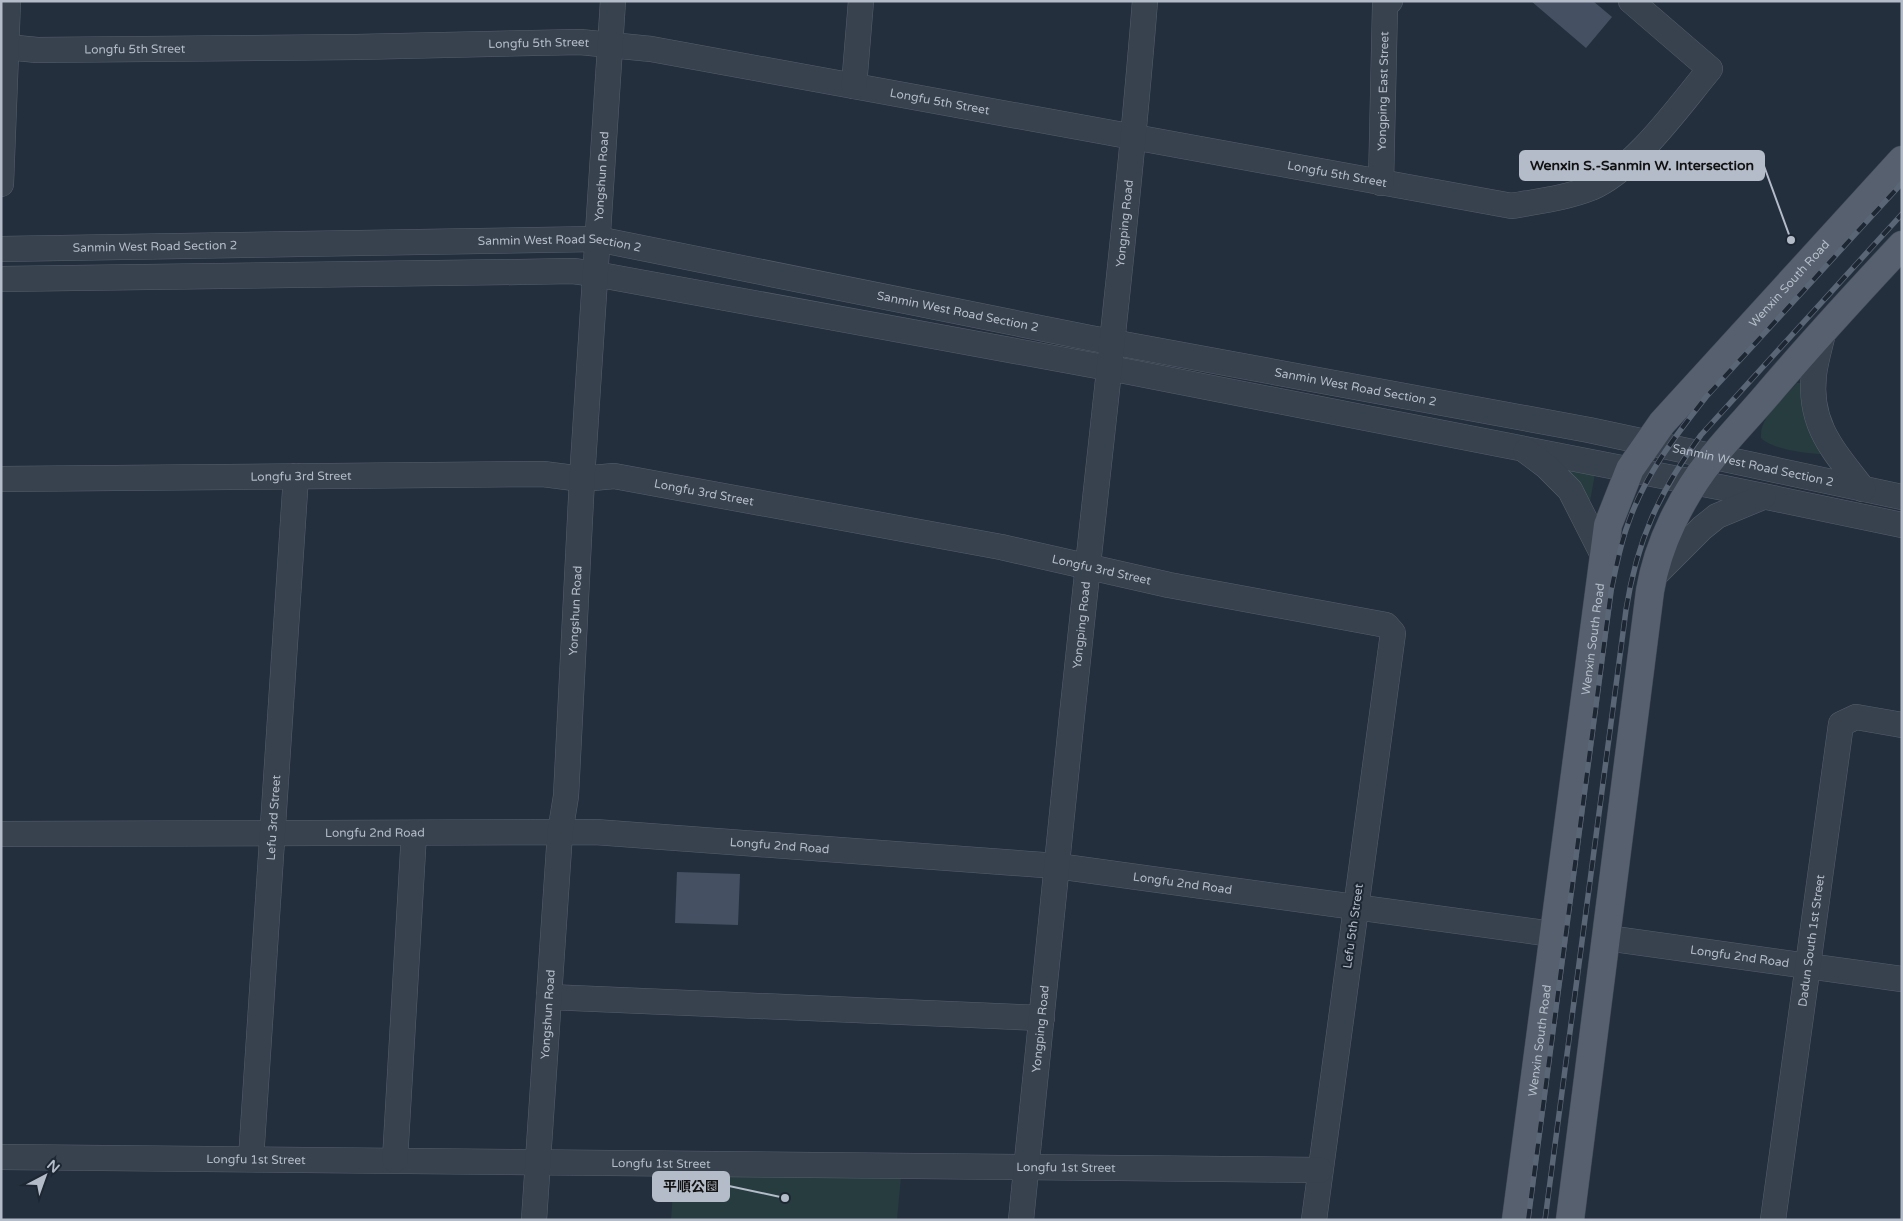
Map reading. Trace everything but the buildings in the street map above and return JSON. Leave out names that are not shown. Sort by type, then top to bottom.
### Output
[{"type":"main road","name":"Wenxin South Road","points":[[1516,1220],[1552,934],[1608,525],[1630,469],[1662,423],[1902,160]]},
{"type":"main road","points":[[1570,1220],[1653,577],[1659,554],[1674,520],[1694,483],[1712,457],[1824,328],[1902,245]]},
{"type":"street","points":[[1,184],[8,1]]},
{"type":"street","name":"Yongshun Road","points":[[534,1220],[560,833],[566,796],[582,479],[613,1]]},
{"type":"street","points":[[854,86],[860,1]]},
{"type":"street","name":"Yongping Road","points":[[1021,1220],[1134,138],[1145,1]]},
{"type":"street","name":"Yongping East Street","points":[[1381,182],[1386,6],[1390,1]]},
{"type":"street","name":"Longfu 5th Street","points":[[7,47],[37,50],[346,48],[580,42],[651,49],[1512,206],[1558,198],[1591,188],[1606,179],[1631,161],[1710,69],[1631,1]]},
{"type":"street","name":"Sanmin West Road Section 2","points":[[1,249],[597,239],[1113,341],[1648,442],[1902,496]]},
{"type":"street","name":"Sanmin West Road Section 2","points":[[1,278],[573,271],[1109,368],[1630,469],[1902,525]]},
{"type":"street","points":[[1824,328],[1814,374],[1814,408],[1825,438],[1862,489]]},
{"type":"street","points":[[1524,449],[1546,466],[1570,490],[1603,555]]},
{"type":"street","name":"Longfu 3rd Street","points":[[1,479],[543,474],[582,479],[614,476],[1001,547],[1088,565],[1169,585],[1386,625],[1393,633]]},
{"type":"street","name":"Lefu 3rd Street","points":[[251,1159],[296,476]]},
{"type":"street","points":[[1653,577],[1702,528],[1717,516],[1764,497]]},
{"type":"street","name":"Lefu 5th Street","points":[[1314,1220],[1393,633]]},
{"type":"street","name":"Dadun South 1st Street","points":[[1773,1220],[1841,724],[1856,717],[1902,725]]},
{"type":"street","name":"Longfu 2nd Road","points":[[1,834],[595,832],[1057,866],[1552,934]]},
{"type":"street","points":[[395,1160],[414,833]]},
{"type":"street","name":"Longfu 2nd Road","points":[[1607,938],[1902,979]]},
{"type":"street","points":[[549,997],[1042,1018]]},
{"type":"street","name":"Longfu 1st Street","points":[[1,1157],[1320,1170]]},
{"type":"green space","points":[[1797,383],[1806,383],[1823,453],[1789,450],[1766,442],[1761,438],[1761,430],[1768,415]]},
{"type":"green space","points":[[1561,469],[1595,474],[1589,507]]},
{"type":"green space","points":[[674,1176],[901,1177],[897,1220],[671,1220]]},
{"type":"railway","points":[[1528,1220],[1611,591],[1620,548],[1628,524],[1652,473],[1672,441],[1706,397],[1902,183]]},
{"type":"railway","points":[[1545,1220],[1626,610],[1636,561],[1643,539],[1673,477],[1701,435],[1902,214]]},
{"type":"place","name":"Wenxin S.-Sanmin W. Intersection","points":[[1791,240]]},
{"type":"place","name":"平順公園","points":[[785,1198]]}]
